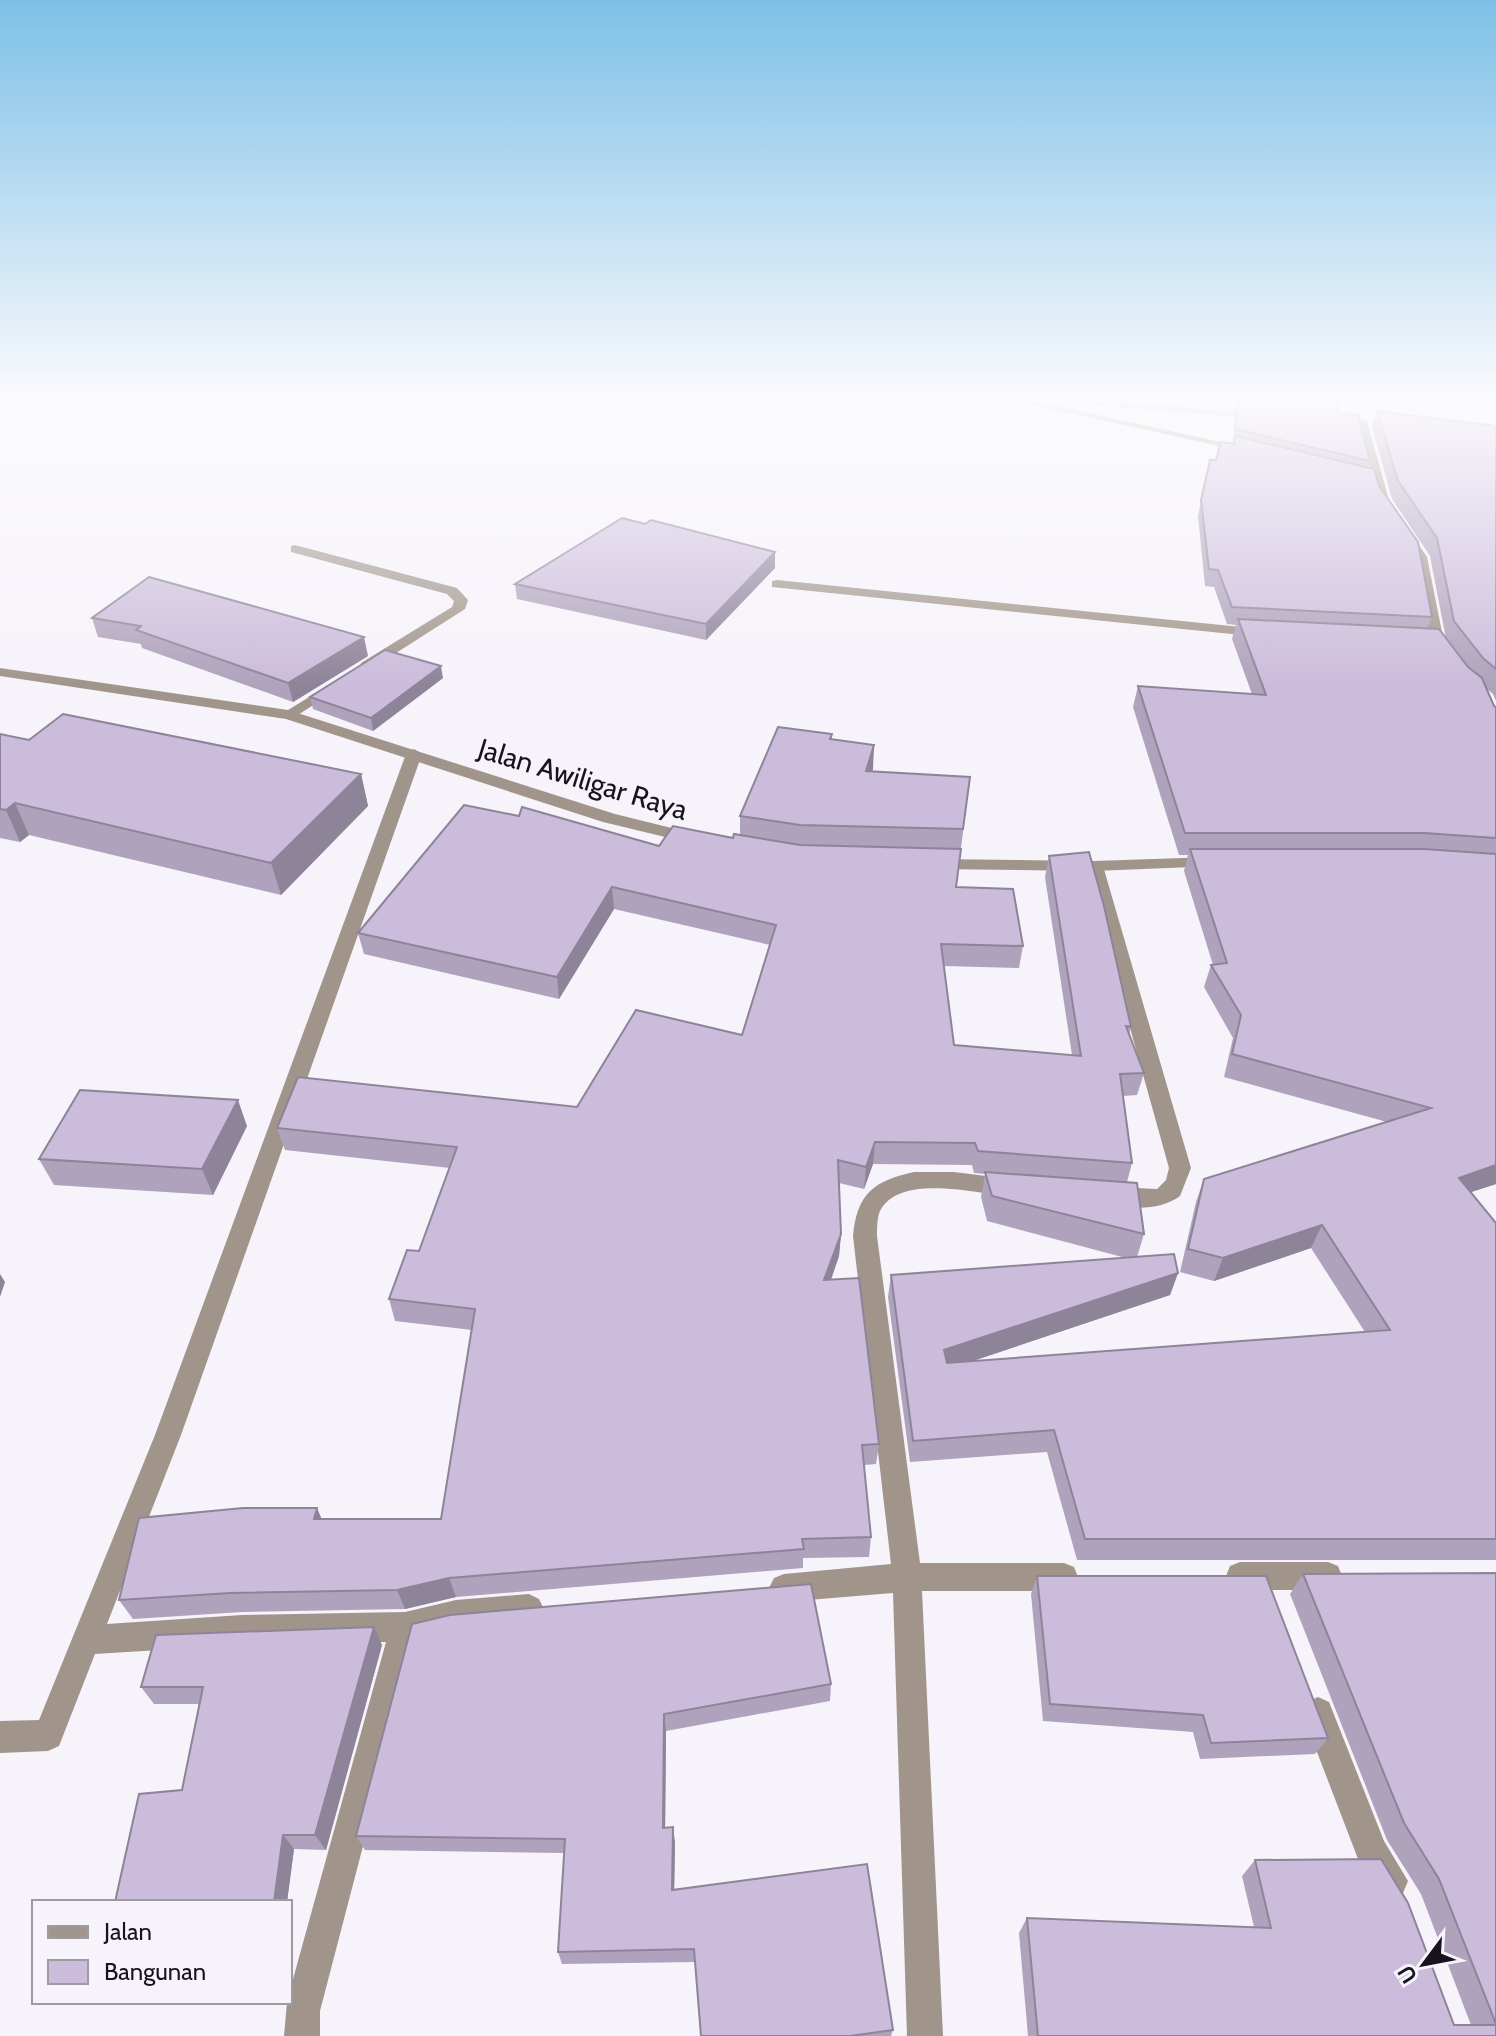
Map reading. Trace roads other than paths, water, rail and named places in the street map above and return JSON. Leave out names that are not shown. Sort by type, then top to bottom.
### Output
[{"type":"street","points":[[1381,496],[1421,557],[1429,642],[1452,663]]},
{"type":"street","points":[[288,715],[458,609],[461,600],[452,591],[295,549]]},
{"type":"street","points":[[777,584],[1281,634]]},
{"type":"street","name":"Jalan Awiligar Raya","points":[[0,672],[288,715],[609,818],[712,844]]},
{"type":"street","points":[[0,1737],[48,1735],[168,1435],[414,754]]},
{"type":"street","points":[[912,864],[1094,866],[1233,862]]},
{"type":"street","points":[[1094,866],[1180,1168],[1178,1183],[1169,1193],[1155,1199],[1094,1194]]},
{"type":"street","points":[[925,2036],[907,1577],[865,1236],[870,1206],[888,1185],[910,1180],[1032,1189]]},
{"type":"street","points":[[1219,1576],[1271,1588],[1355,1576]]},
{"type":"street","points":[[752,1590],[907,1577],[1095,1577]]},
{"type":"street","points":[[86,1640],[242,1630],[405,1627],[456,1615],[550,1607]]},
{"type":"street","points":[[302,2036],[302,2011],[405,1627]]},
{"type":"street","points":[[1307,1685],[1372,1852],[1406,1907]]}]
